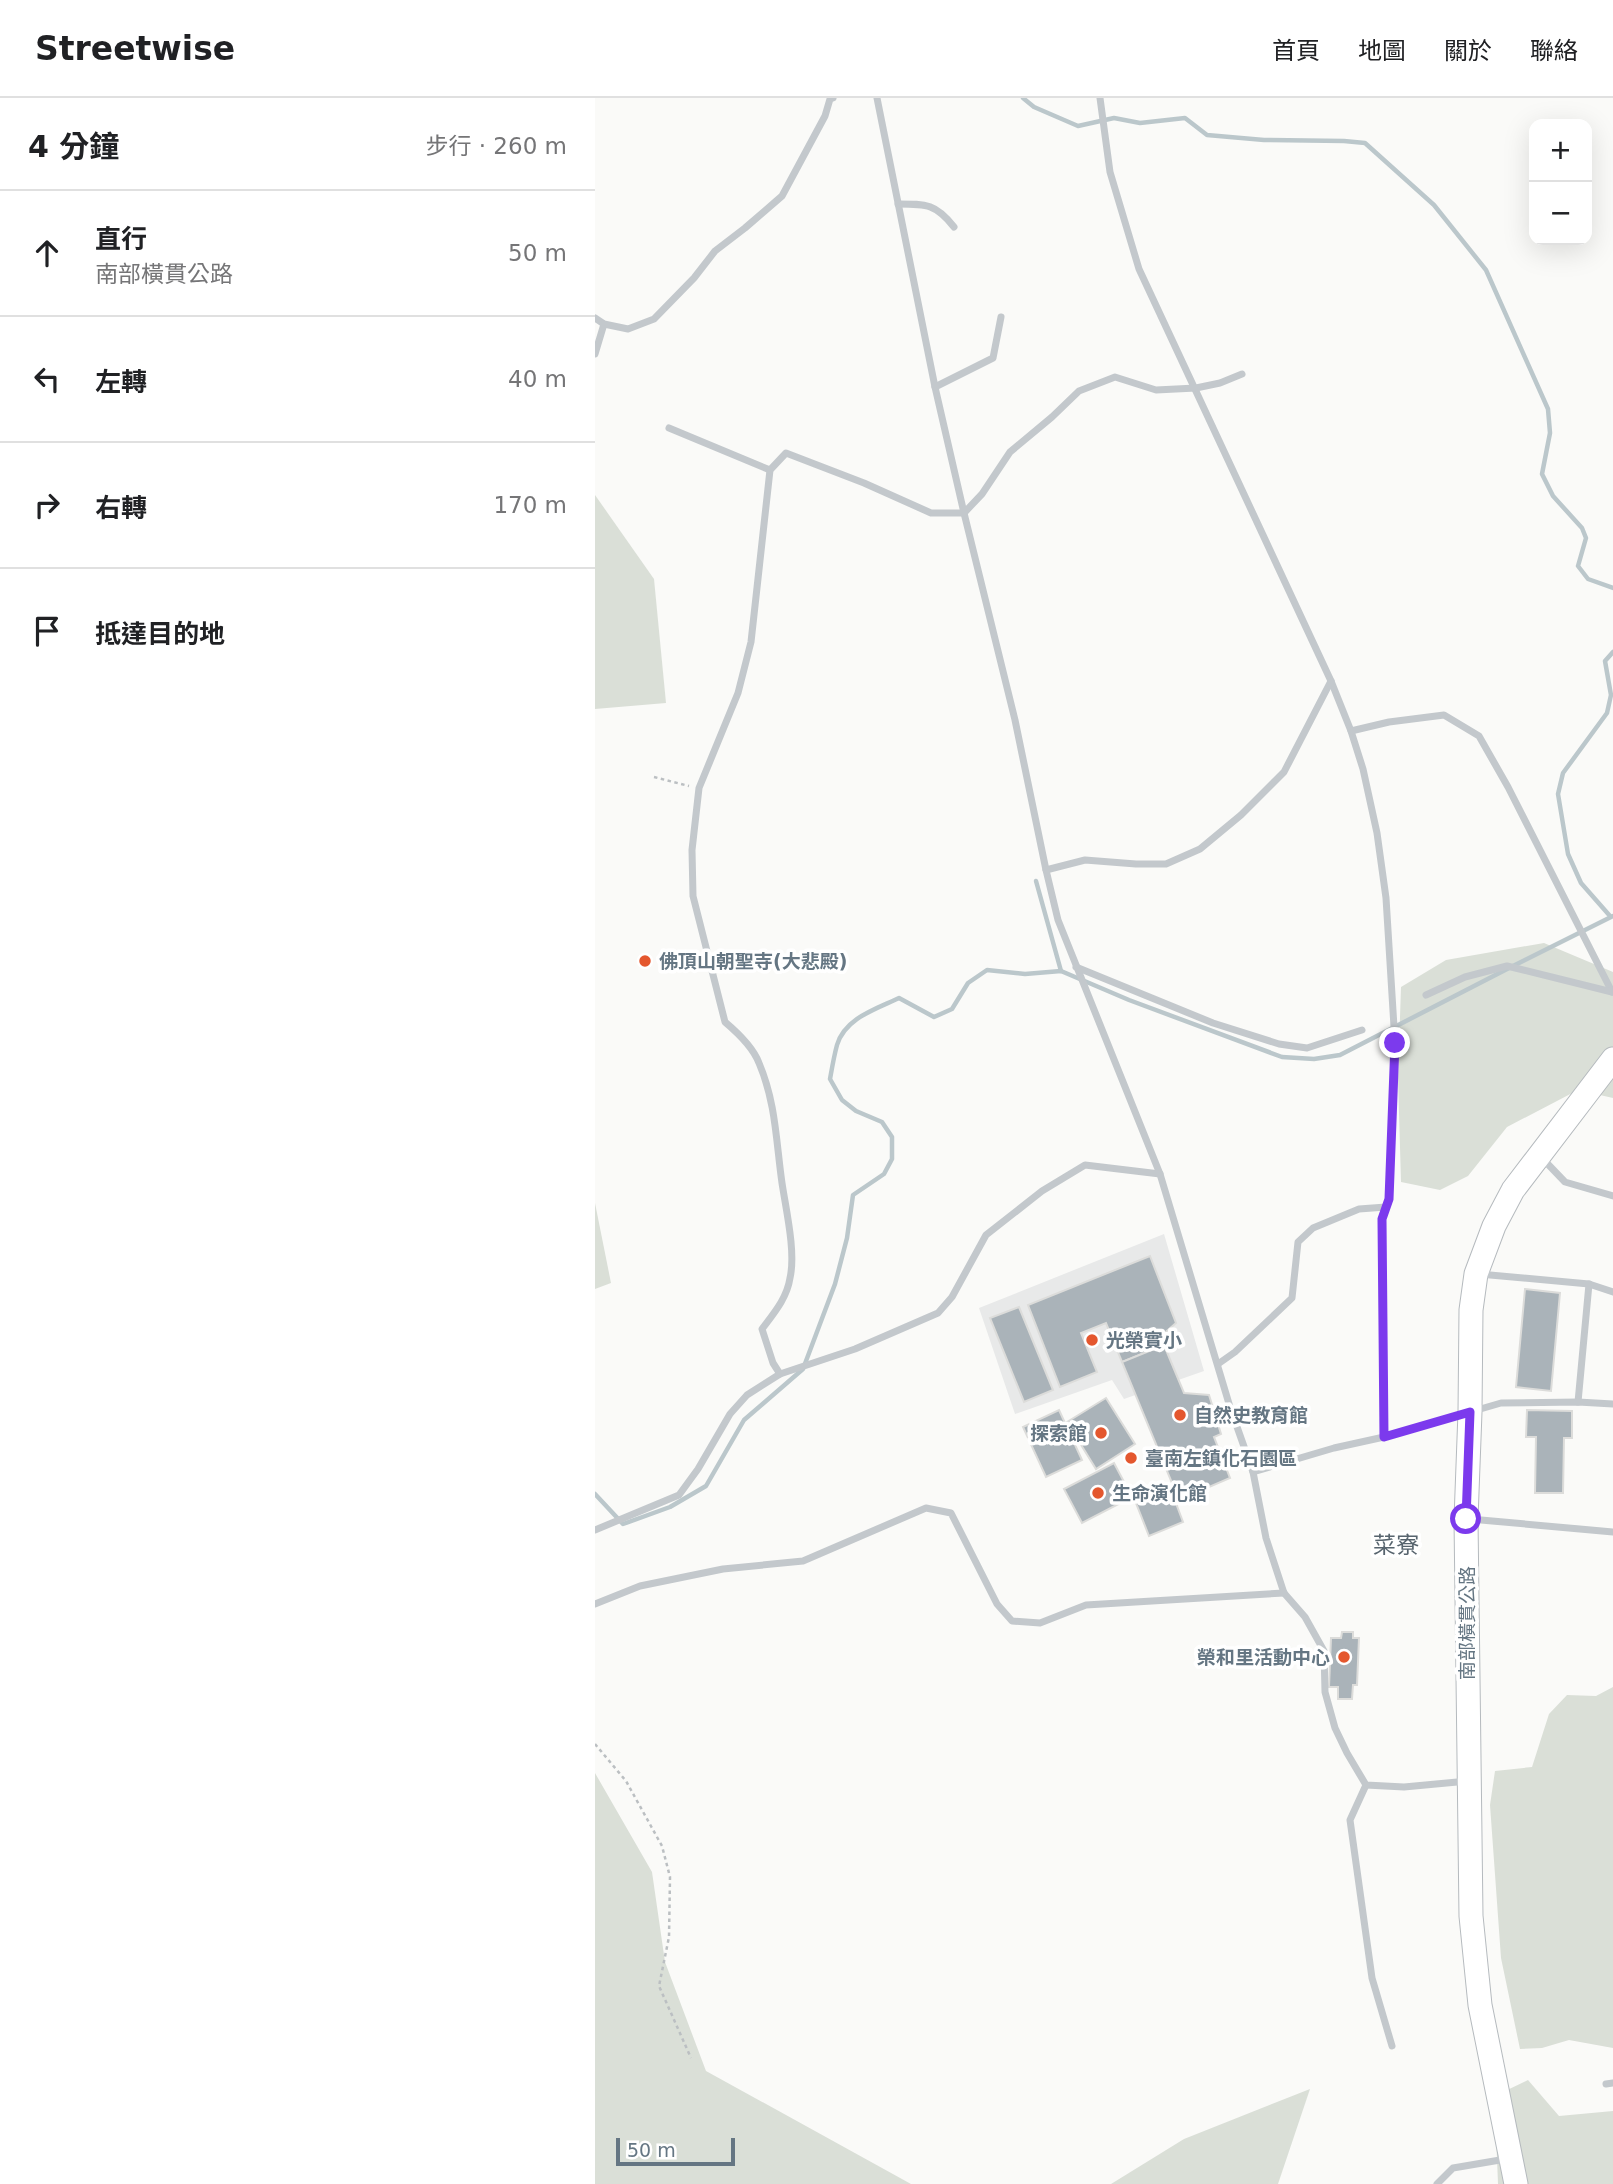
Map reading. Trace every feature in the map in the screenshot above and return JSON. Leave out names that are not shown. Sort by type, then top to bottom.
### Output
[{"type":"main road","name":"南部橫貫公路","points":[[1515,2184],[1480,2005],[1471,1916],[1466,1519],[1471,1310],[1476,1274],[1494,1226],[1513,1190],[1613,1059]]},
{"type":"lane","points":[[595,318],[604,324],[628,329],[654,319],[694,278],[715,251],[782,196],[825,116],[830,99],[833,98]]},
{"type":"lane","points":[[877,98],[935,387],[1015,720],[1058,920],[1160,1174],[1217,1364],[1253,1472],[1266,1538],[1284,1593],[1305,1617],[1324,1651],[1325,1692],[1335,1728],[1366,1786]]},
{"type":"lane","points":[[1100,98],[1110,172],[1139,268],[1331,681],[1363,769],[1377,833],[1386,898],[1395,1043],[1389,1199],[1382,1219],[1384,1437]]},
{"type":"lane","points":[[898,204],[916,204],[941,210],[954,227]]},
{"type":"lane","points":[[935,387],[993,358],[1001,317]]},
{"type":"lane","points":[[595,354],[604,324]]},
{"type":"lane","points":[[780,1374],[773,1363],[762,1329],[781,1304],[791,1278],[790,1234],[773,1106],[758,1060],[738,1034],[725,1023],[693,896],[692,850],[699,788],[738,693],[751,642],[771,470],[786,453],[864,483],[931,513],[964,513],[982,494],[1010,452],[1079,391],[1115,377],[1156,390],[1196,388],[1220,383],[1242,374]]},
{"type":"lane","points":[[669,428],[771,470]]},
{"type":"lane","points":[[1046,870],[1086,860],[1136,864],[1166,863],[1200,849],[1241,816],[1284,772],[1331,681]]},
{"type":"lane","points":[[1351,731],[1389,722],[1444,715],[1479,736],[1508,787],[1612,992]]},
{"type":"lane","points":[[1426,995],[1465,976],[1507,966],[1612,992]]},
{"type":"lane","points":[[1076,967],[1213,1023],[1279,1044],[1307,1048],[1363,1030]]},
{"type":"lane","points":[[1539,1155],[1565,1182],[1613,1196]]},
{"type":"lane","points":[[595,1530],[679,1494],[698,1469],[730,1414],[747,1395],[780,1374],[855,1349],[938,1313],[952,1297],[986,1235],[1042,1191],[1085,1165],[1160,1174]]},
{"type":"lane","points":[[1217,1364],[1235,1352],[1292,1298],[1298,1242],[1313,1228],[1359,1209],[1386,1208]]},
{"type":"lane","points":[[1476,1274],[1590,1284],[1613,1292]]},
{"type":"lane","points":[[1578,1402],[1590,1284]]},
{"type":"lane","points":[[1253,1472],[1501,1403],[1613,1404]]},
{"type":"lane","points":[[595,1604],[640,1586],[675,1578],[723,1569],[803,1561],[926,1508],[951,1513],[997,1605],[1012,1621],[1039,1623],[1086,1605],[1284,1593]]},
{"type":"lane","points":[[1466,1519],[1613,1532]]},
{"type":"lane","points":[[1366,1786],[1404,1787],[1468,1781]]},
{"type":"lane","points":[[1366,1786],[1350,1820],[1371,1978],[1392,2046]]},
{"type":"lane","points":[[1437,2184],[1453,2168],[1511,2158]]},
{"type":"path","points":[[654,776],[699,788]]},
{"type":"path","points":[[595,1744],[626,1781],[661,1846],[670,1877],[669,1937],[659,1986],[691,2058]]},
{"type":"shaded area","points":[[595,495],[654,579],[666,703],[595,709]]},
{"type":"shaded area","points":[[1544,943],[1613,972],[1613,1098],[1578,1090],[1507,1127],[1468,1176],[1440,1190],[1401,1182],[1398,1078],[1401,987],[1446,960]]},
{"type":"shaded area","points":[[595,1203],[611,1283],[595,1289]]},
{"type":"shaded area","name":"光榮實小","points":[[1164,1234],[1204,1371],[1124,1399],[1112,1380],[1015,1414],[979,1308]]},
{"type":"shaded area","points":[[1613,1687],[1613,2048],[1569,2040],[1542,2048],[1520,2049],[1501,1958],[1490,1805],[1495,1771],[1532,1767],[1549,1714],[1567,1695],[1596,1696]]},
{"type":"shaded area","points":[[595,1773],[652,1872],[665,1962],[706,2071],[911,2184],[595,2184]]},
{"type":"shaded area","points":[[1528,2080],[1559,2116],[1613,2111],[1613,2184],[1498,2184],[1496,2133],[1501,2093]]},
{"type":"shaded area","points":[[1310,2089],[1278,2184],[1111,2184],[1184,2139]]},
{"type":"building","points":[[1150,1256],[1176,1323],[1161,1336],[1164,1345],[1122,1362],[1106,1323],[1081,1333],[1097,1372],[1060,1387],[1028,1305]]},
{"type":"building","points":[[1525,1289],[1560,1293],[1551,1391],[1516,1387]]},
{"type":"building","points":[[1019,1307],[1053,1390],[1024,1402],[990,1318]]},
{"type":"building","name":"自然史教育館","points":[[1164,1345],[1184,1393],[1209,1395],[1221,1434],[1214,1437],[1230,1478],[1179,1500],[1122,1362]]},
{"type":"building","name":"探索館","points":[[1106,1398],[1135,1444],[1096,1469],[1067,1422]]},
{"type":"building","points":[[1059,1410],[1082,1460],[1046,1477],[1023,1427]]},
{"type":"building","points":[[1527,1410],[1572,1411],[1572,1438],[1564,1438],[1563,1493],[1535,1493],[1536,1437],[1526,1437]]},
{"type":"building","name":"生命演化館","points":[[1114,1463],[1132,1497],[1082,1523],[1064,1489]]},
{"type":"building","points":[[1171,1490],[1183,1522],[1149,1536],[1136,1503]]},
{"type":"building","name":"榮和里活動中心","points":[[1342,1632],[1353,1632],[1353,1638],[1359,1638],[1357,1685],[1353,1685],[1352,1699],[1338,1699],[1338,1687],[1329,1687],[1331,1638],[1341,1638]]},
{"type":"waterway","points":[[1023,98],[1034,107],[1078,126],[1114,118],[1140,123],[1185,118],[1207,135],[1264,140],[1365,143],[1434,205],[1486,270],[1548,409],[1550,433],[1542,474],[1553,496],[1582,528],[1586,538],[1578,566],[1588,579],[1613,588]]},
{"type":"waterway","points":[[1610,916],[1581,883],[1568,854],[1558,794],[1563,773],[1607,713],[1611,695],[1605,661],[1613,652]]},
{"type":"waterway","points":[[1036,881],[1061,971]]},
{"type":"waterway","points":[[595,1494],[623,1524],[670,1507],[706,1486],[744,1420],[803,1369],[835,1284],[847,1238],[853,1195],[884,1174],[892,1159],[892,1137],[882,1122],[856,1111],[842,1100],[830,1079],[841,1036],[862,1015],[899,998],[934,1017],[952,1009],[968,983],[987,970],[1025,974],[1061,971],[1129,1000],[1282,1057],[1314,1059],[1340,1055],[1613,916]]},
{"type":"place","name":"佛頂山朝聖寺(大悲殿)","points":[[645,961]]},
{"type":"place","name":"光榮實小","points":[[1092,1340]]},
{"type":"place","name":"自然史教育館","points":[[1180,1415]]},
{"type":"place","name":"探索館","points":[[1101,1433]]},
{"type":"place","name":"臺南左鎮化石園區","points":[[1131,1458]]},
{"type":"place","name":"生命演化館","points":[[1098,1493]]},
{"type":"place","name":"榮和里活動中心","points":[[1344,1657]]},
{"type":"district","name":"菜寮","points":[[1396,1545]]},
{"type":"route","points":[[1395,1043],[1389,1199],[1382,1219],[1384,1437],[1470,1412],[1466,1519]]}]
